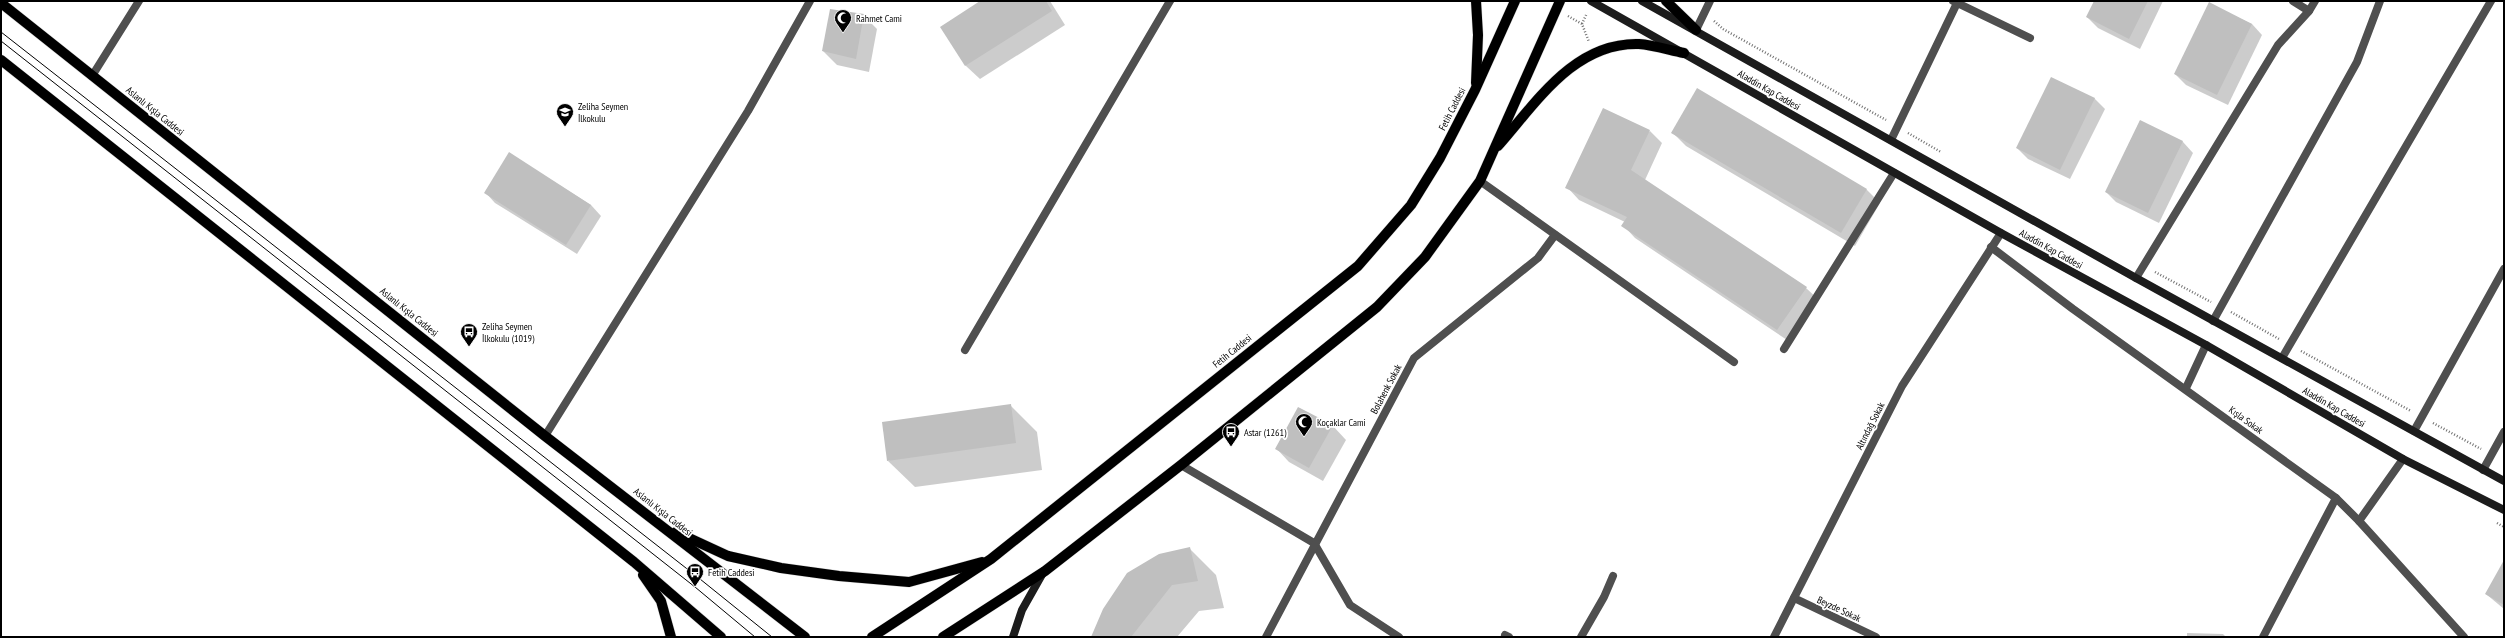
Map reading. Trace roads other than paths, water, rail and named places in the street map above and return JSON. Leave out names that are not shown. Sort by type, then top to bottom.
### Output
[{"type":"main road","points":[[1475,90],[1478,35],[1476,1]]},
{"type":"main road","name":"Fetih Caddesi","points":[[872,637],[991,559],[1358,266],[1411,206],[1440,158],[1475,90],[1515,1]]},
{"type":"main road","points":[[943,637],[1045,571],[1181,466],[1377,307],[1425,257],[1480,181],[1560,1]]},
{"type":"main road","points":[[1666,1],[1696,30]]},
{"type":"main road","name":"Aslanlı Kışla Caddesi","points":[[1,3],[545,436],[805,637]]},
{"type":"main road","points":[[1492,154],[1557,78],[1581,59],[1607,49],[1639,44],[1684,53]]},
{"type":"main road","points":[[1,60],[634,562],[721,637]]},
{"type":"main road","points":[[658,523],[728,556],[781,568],[839,576],[910,582],[991,559]]},
{"type":"main road","points":[[634,562],[661,601],[671,637]]},
{"type":"street","points":[[92,76],[139,1]]},
{"type":"street","points":[[545,436],[748,111],[810,1]]},
{"type":"street","points":[[965,350],[1170,1]]},
{"type":"street","name":"Aladdin Kap Caddesi","points":[[1591,1],[1894,174],[2206,345],[2403,458],[2504,510]]},
{"type":"street","name":"Aladdin Kap Caddesi","points":[[1642,1],[2213,321],[2504,481]]},
{"type":"street","points":[[1696,30],[1710,1]]},
{"type":"street","points":[[2293,1],[2310,11]]},
{"type":"street","points":[[2136,278],[2278,45],[2310,11],[2315,1]]},
{"type":"street","points":[[2213,321],[2357,62],[2380,1]]},
{"type":"street","points":[[2282,358],[2491,1]]},
{"type":"street","points":[[1891,140],[1956,2],[2030,38]]},
{"type":"street","points":[[1784,349],[1894,174]]},
{"type":"street","points":[[1480,181],[1734,362]]},
{"type":"street","name":"Altındağ Sokak","points":[[1774,637],[1902,386],[2001,233]]},
{"type":"street","name":"Bolahenk Sokak","points":[[1266,637],[1314,543],[1414,358],[1538,258],[1555,235]]},
{"type":"street","name":"Kışla Sokak","points":[[1991,247],[2072,309],[2186,388],[2336,498],[2359,521],[2464,637]]},
{"type":"street","points":[[2414,431],[2504,269]]},
{"type":"street","points":[[2186,388],[2206,345]]},
{"type":"street","points":[[2483,470],[2504,432]]},
{"type":"street","points":[[2359,521],[2403,458]]},
{"type":"street","points":[[1181,466],[1314,543],[1350,605],[1400,637]]},
{"type":"street","points":[[2263,637],[2336,498]]},
{"type":"street","points":[[1013,637],[1022,610],[1045,571]]},
{"type":"street","points":[[1581,637],[1613,576]]},
{"type":"street","name":"Beyzde Sokak","points":[[1794,598],[1876,637]]},
{"type":"tram line","points":[[1,32],[772,637]]},
{"type":"tram line","points":[[1,41],[695,587],[755,637]]},
{"type":"place","name":"Rahmet Cami","points":[[843,33]]},
{"type":"place","name":"Zeliha Seymen İlkokulu","points":[[565,127]]},
{"type":"place","name":"Zeliha Seymen İlkokulu (1019)","points":[[469,347]]},
{"type":"place","name":"Koçaklar Cami","points":[[1304,437]]},
{"type":"place","name":"Astar (1261)","points":[[1231,447]]},
{"type":"place","name":"Fetih Caddesi","points":[[695,587]]}]
